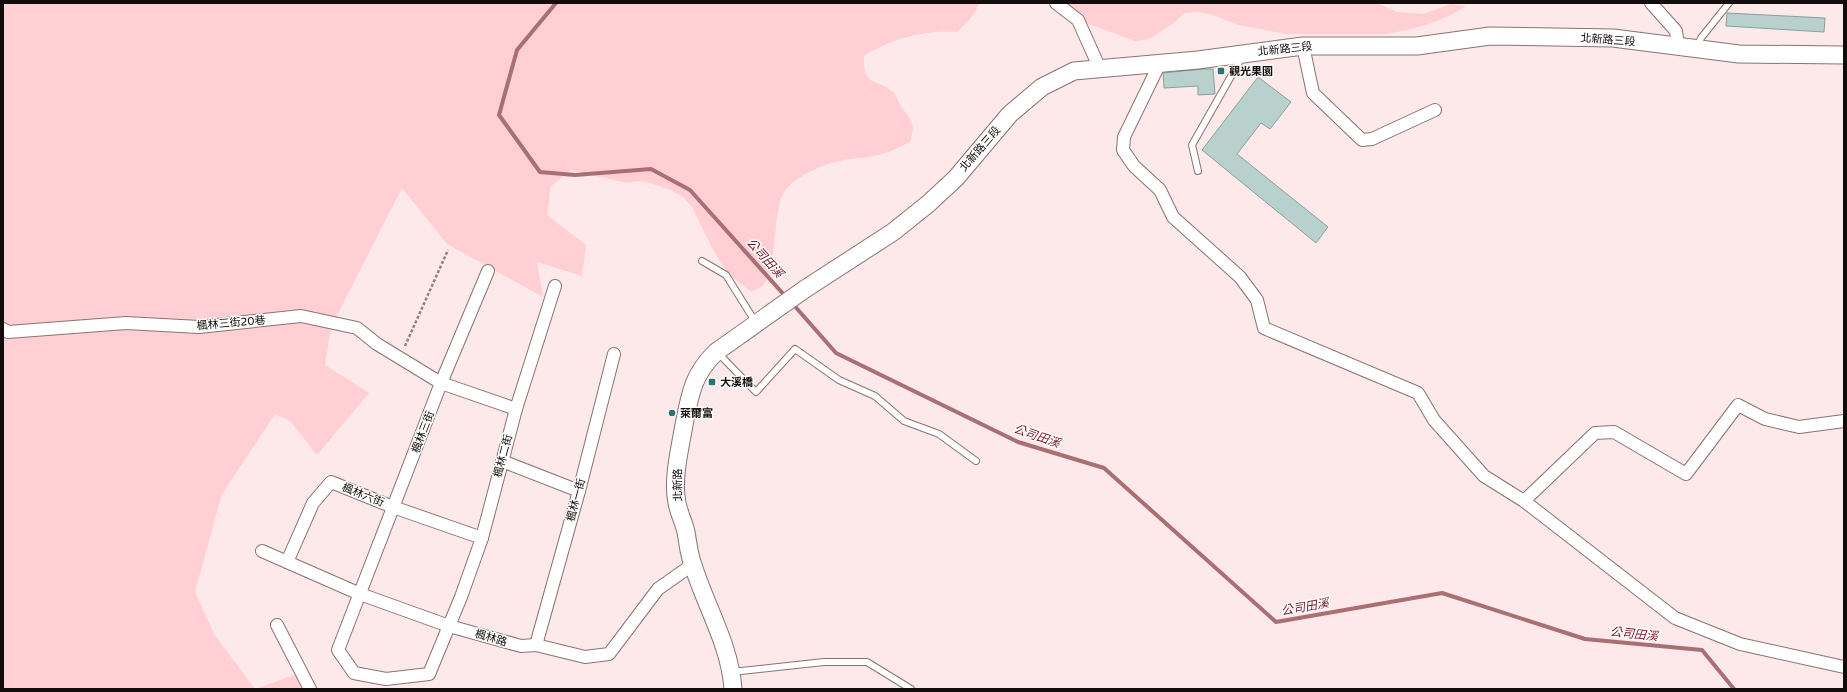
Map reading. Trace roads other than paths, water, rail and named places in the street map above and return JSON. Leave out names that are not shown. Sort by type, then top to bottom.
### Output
[{"type":"main road","name":"北新路三段","points":[[773,312],[805,289],[893,232],[928,204],[956,178],[1010,114],[1042,87],[1074,71],[1160,63],[1303,46],[1418,46],[1490,36],[1613,38],[1739,54],[1844,55]]},
{"type":"main road","name":"北新路","points":[[733,689],[732,672],[724,645],[692,565],[686,530],[677,502],[676,473],[693,384],[704,364],[716,352],[773,312]]},
{"type":"street","points":[[1057,3],[1078,20],[1100,69]]},
{"type":"street","points":[[1651,3],[1676,31],[1678,46]]},
{"type":"street","points":[[1303,46],[1312,93],[1362,140],[1372,139],[1435,110]]},
{"type":"street","points":[[1160,63],[1124,137],[1123,150],[1134,166],[1160,190],[1172,217],[1240,276],[1257,300],[1264,328],[1418,393],[1434,420],[1484,476],[1524,501],[1675,618],[1740,644],[1844,667]]},
{"type":"street","name":"楓林三街","points":[[449,626],[429,674],[386,679],[354,673],[338,650],[441,384],[488,271]]},
{"type":"street","name":"楓林二街","points":[[449,626],[482,538],[516,409],[555,286]]},
{"type":"street","name":"楓林三街20巷","points":[[3,330],[8,332],[126,323],[199,327],[301,316],[357,328],[377,344],[441,384],[516,409]]},
{"type":"street","name":"楓林一街","points":[[536,645],[579,491],[614,354]]},
{"type":"street","points":[[1524,501],[1594,433],[1614,432],[1686,474],[1738,405],[1765,419],[1798,427],[1844,421]]},
{"type":"street","points":[[502,461],[579,491]]},
{"type":"street","name":"楓林六街","points":[[287,562],[313,503],[331,482],[393,508],[482,538]]},
{"type":"street","name":"楓林路","points":[[262,551],[360,594],[449,626],[521,646],[536,645],[585,657],[609,654],[658,588],[692,565]]},
{"type":"street","points":[[277,625],[310,689]]},
{"type":"lane","points":[[1696,48],[1701,38],[1729,3]]},
{"type":"lane","points":[[1198,171],[1192,145],[1244,53]]},
{"type":"lane","points":[[702,261],[726,275],[757,324]]},
{"type":"lane","points":[[716,352],[756,392],[795,349],[839,380],[875,396],[904,421],[939,434],[976,461]]},
{"type":"lane","points":[[732,672],[824,662],[867,662],[910,689]]},
{"type":"waterway","name":"公司田溪","points":[[556,3],[517,50],[499,115],[540,172],[575,175],[651,169],[690,190],[786,297]]},
{"type":"waterway","name":"公司田溪","points":[[792,303],[836,353],[1018,442],[1104,468],[1276,622],[1442,593],[1585,639],[1702,650],[1734,689]]},
{"type":"place","name":"觀光果園","points":[[1221,71]]},
{"type":"place","name":"大溪橋","points":[[712,382]]},
{"type":"place","name":"萊爾富","points":[[672,413]]}]
